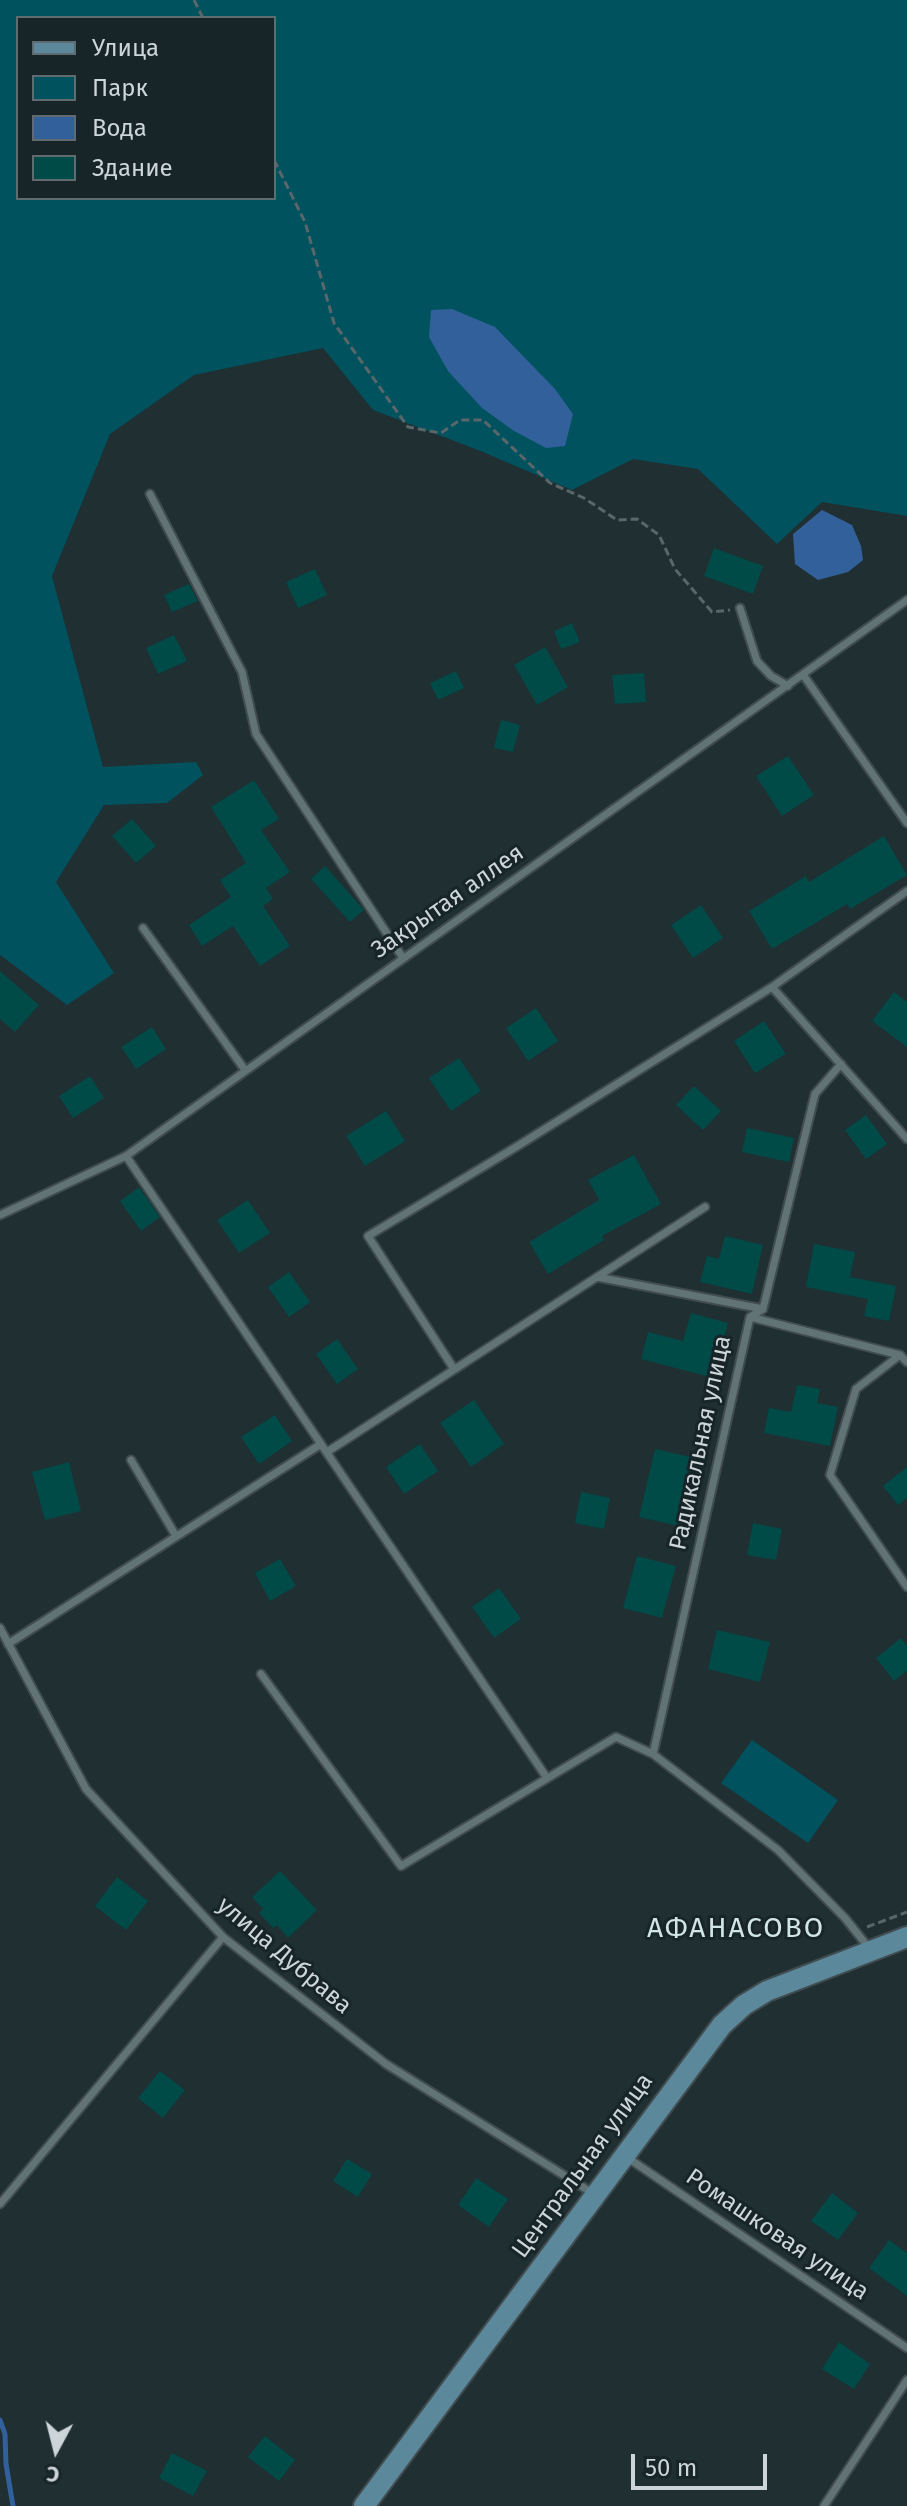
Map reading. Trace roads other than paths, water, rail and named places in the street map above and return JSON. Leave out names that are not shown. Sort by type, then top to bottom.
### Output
[{"type":"street","name":"Центральная улица","points":[[364,2506],[722,2025],[744,2005],[767,1991],[907,1937]]},
{"type":"lane","points":[[150,494],[242,672],[256,734],[403,958]]},
{"type":"lane","name":"Закрытая аллея","points":[[0,1215],[126,1156],[907,600]]},
{"type":"lane","points":[[740,608],[757,661],[771,676],[788,686]]},
{"type":"lane","points":[[804,676],[907,823]]},
{"type":"lane","points":[[454,1369],[368,1236],[772,987],[907,891]]},
{"type":"lane","points":[[143,928],[245,1070]]},
{"type":"lane","points":[[772,987],[907,1139]]},
{"type":"lane","points":[[597,1277],[763,1309],[815,1094],[841,1064]]},
{"type":"lane","points":[[126,1156],[547,1778]]},
{"type":"lane","points":[[327,1452],[705,1207]]},
{"type":"lane","name":"Радикальная улица","points":[[653,1754],[750,1317],[763,1309]]},
{"type":"lane","points":[[750,1317],[900,1355],[907,1362]]},
{"type":"lane","points":[[900,1355],[856,1389],[830,1475],[907,1587]]},
{"type":"lane","points":[[8,1644],[321,1444]]},
{"type":"lane","points":[[131,1460],[176,1536]]},
{"type":"lane","name":"улица Дубрава","points":[[0,1628],[86,1789],[223,1937],[386,2064],[596,2195]]},
{"type":"lane","points":[[261,1674],[401,1866],[616,1737],[653,1754],[778,1850],[871,1950]]},
{"type":"lane","points":[[0,2204],[223,1937]]},
{"type":"lane","name":"Ромашковая улица","points":[[624,2156],[907,2348]]},
{"type":"lane","points":[[824,2506],[907,2380]]},
{"type":"water","points":[[452,309],[495,327],[555,389],[573,414],[565,446],[546,448],[514,431],[482,408],[448,371],[429,337],[431,310]]},
{"type":"water","points":[[822,510],[852,525],[863,560],[848,572],[818,580],[795,564],[793,534]]},
{"type":"waterway","points":[[0,2420],[5,2434],[13,2506]]},
{"type":"district","name":"АФАНАСОВО","points":[[736,1929]]}]
